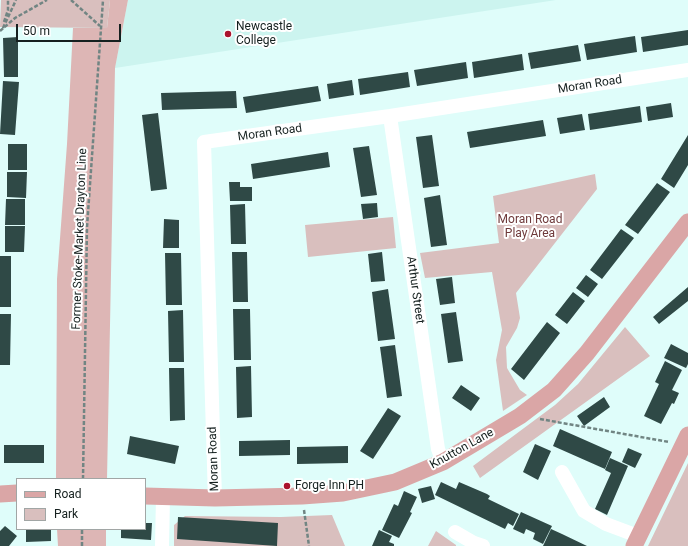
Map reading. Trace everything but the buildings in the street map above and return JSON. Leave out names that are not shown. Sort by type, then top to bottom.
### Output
[{"type":"main road","name":"Knutton Lane","points":[[146,496],[215,498],[302,496],[342,493],[395,482],[443,462],[520,416],[554,390],[587,353],[688,222]]},
{"type":"main road","points":[[636,541],[685,441]]},
{"type":"main road","points":[[0,494],[16,493]]},
{"type":"street","name":"Moran Road","points":[[215,498],[204,142],[390,116],[688,70]]},
{"type":"street","name":"Arthur Street","points":[[390,116],[438,449],[443,462]]},
{"type":"street","points":[[562,472],[584,511],[636,541]]},
{"type":"street","points":[[162,546],[163,496]]},
{"type":"street","points":[[455,532],[476,545]]},
{"type":"path","points":[[1,31],[8,10],[8,0]]},
{"type":"path","points":[[1,31],[16,0]]},
{"type":"path","points":[[1,31],[15,18],[47,0]]},
{"type":"path","points":[[71,0],[100,26]]},
{"type":"path","name":"Former Stoke-Market Drayton Line","points":[[83,478],[87,227],[102,0]]},
{"type":"path","points":[[520,416],[671,442],[685,441]]},
{"type":"path","points":[[302,496],[309,546]]},
{"type":"path","points":[[82,530],[82,546]]},
{"type":"shaded area","points":[[110,0],[128,0],[115,68],[107,478],[56,478],[57,279],[67,144],[73,28],[107,28]]},
{"type":"shaded area","name":"Newcastle College","points":[[128,0],[556,0],[115,68]]},
{"type":"shaded area","points":[[57,530],[106,530],[106,546],[58,546]]},
{"type":"green space","points":[[1,0],[110,0],[107,28],[0,27]]},
{"type":"green space","name":"Moran Road Play Area","points":[[595,174],[597,189],[516,293],[520,318],[517,328],[506,347],[507,368],[520,390],[527,395],[503,411],[496,360],[502,330],[492,272],[425,278],[420,253],[499,243],[493,196]]},
{"type":"green space","points":[[393,217],[396,248],[308,257],[305,225]]},
{"type":"green space","points":[[625,327],[650,356],[480,478],[473,466],[555,405],[578,384]]},
{"type":"green space","points":[[688,463],[688,546],[648,546]]},
{"type":"green space","points":[[332,515],[345,546],[174,546],[174,525],[185,516],[281,517]]},
{"type":"green space","points":[[436,531],[456,545],[456,546],[428,546]]},
{"type":"place","name":"Newcastle College","points":[[228,34]]},
{"type":"place","name":"Forge Inn PH","points":[[287,486]]}]
